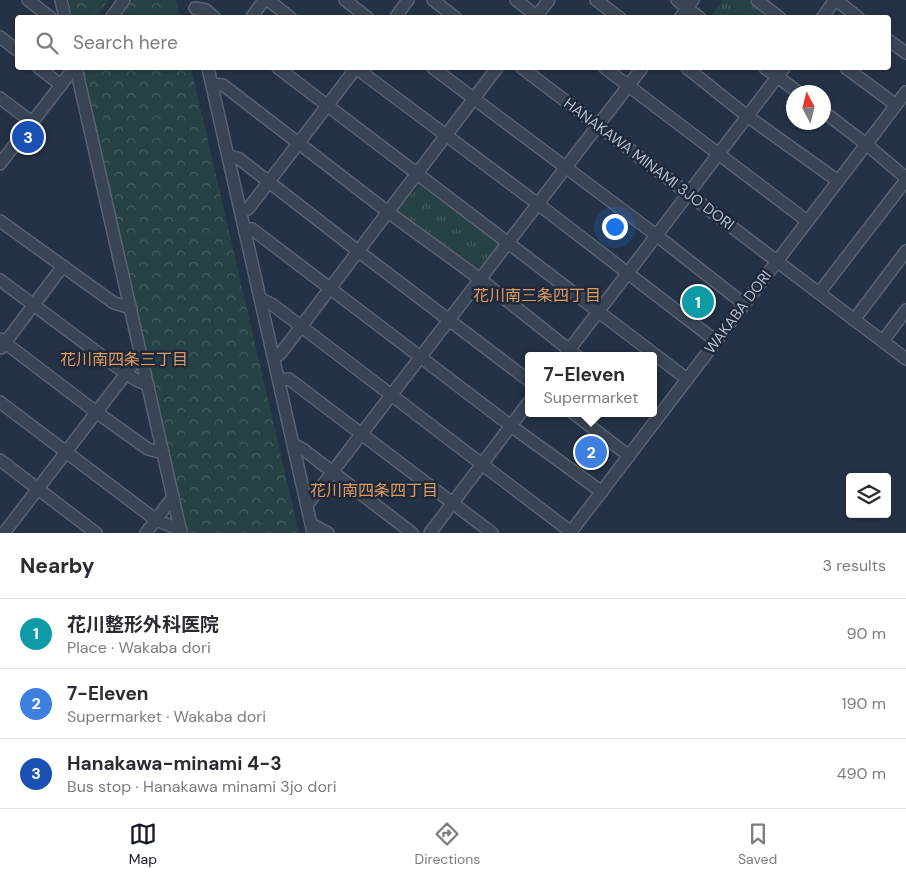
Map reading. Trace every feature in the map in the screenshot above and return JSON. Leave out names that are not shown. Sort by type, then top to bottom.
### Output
[{"type":"street","points":[[28,0],[47,15]]},
{"type":"street","points":[[61,0],[64,15]]},
{"type":"street","points":[[113,15],[124,0]]},
{"type":"street","points":[[254,15],[266,0],[287,15]]},
{"type":"street","points":[[345,0],[364,15]]},
{"type":"street","points":[[397,15],[408,0]]},
{"type":"street","points":[[433,0],[452,15]]},
{"type":"street","points":[[516,0],[535,15]]},
{"type":"street","points":[[538,15],[549,0]]},
{"type":"street","points":[[596,0],[616,15]]},
{"type":"street","points":[[677,0],[690,4],[698,15]]},
{"type":"street","points":[[757,0],[776,15]]},
{"type":"street","points":[[824,15],[836,0],[855,15]]},
{"type":"street","points":[[682,15],[690,4]]},
{"type":"street","points":[[195,8],[206,10],[212,15]]},
{"type":"street","points":[[0,37],[15,49]]},
{"type":"street","points":[[891,42],[906,53]]},
{"type":"street","points":[[41,70],[60,85]]},
{"type":"street","points":[[0,162],[73,70]]},
{"type":"street","points":[[75,70],[181,531]]},
{"type":"street","points":[[208,70],[312,529],[328,533]]},
{"type":"street","points":[[281,70],[652,352]]},
{"type":"street","points":[[241,212],[248,209],[354,70]]},
{"type":"street","points":[[359,70],[538,204],[716,341]]},
{"type":"street","points":[[435,70],[656,235],[744,304]]},
{"type":"street","points":[[274,358],[281,353],[301,327],[495,70]]},
{"type":"street","name":"HANAKAWA MINAMI 3JO DORI","points":[[525,70],[906,359]]},
{"type":"street","points":[[609,70],[807,221]]},
{"type":"street","points":[[307,504],[640,70]]},
{"type":"street","points":[[690,70],[747,116],[838,181]]},
{"type":"street","points":[[849,70],[896,105]]},
{"type":"street","points":[[571,352],[598,311],[780,72],[792,85]]},
{"type":"street","points":[[212,84],[223,85],[388,212],[480,279],[568,352]]},
{"type":"street","name":"WAKABA DORI","points":[[657,412],[687,379],[906,92]]},
{"type":"street","points":[[0,98],[32,122]]},
{"type":"street","points":[[818,292],[906,179],[866,144],[831,117]]},
{"type":"street","points":[[228,156],[238,158],[525,378]]},
{"type":"street","points":[[0,221],[114,303],[131,308]]},
{"type":"street","points":[[245,230],[252,229],[511,426],[602,492]]},
{"type":"street","points":[[854,320],[906,251]]},
{"type":"street","points":[[63,266],[2,344],[148,449],[164,453]]},
{"type":"street","points":[[0,280],[125,373],[148,385]]},
{"type":"street","points":[[260,299],[272,305],[483,463],[571,532]]},
{"type":"street","points":[[883,341],[906,310]]},
{"type":"street","points":[[5,530],[141,354]]},
{"type":"street","points":[[657,356],[687,379]]},
{"type":"street","points":[[279,380],[289,379],[492,533]]},
{"type":"street","points":[[0,402],[156,520],[181,531]]},
{"type":"street","points":[[430,533],[525,407]]},
{"type":"street","points":[[578,417],[629,456]]},
{"type":"street","name":"WAKABA DORI","points":[[571,532],[629,456],[653,417]]},
{"type":"street","points":[[293,444],[304,450],[412,533]]},
{"type":"street","points":[[0,460],[96,533]]},
{"type":"street","points":[[146,533],[174,498]]},
{"type":"green space","points":[[69,0],[109,0],[98,15],[72,15]]},
{"type":"green space","points":[[133,0],[176,0],[180,15],[122,15]]},
{"type":"green space","points":[[723,0],[748,0],[767,15],[711,15]]},
{"type":"green space","points":[[82,70],[191,70],[299,533],[187,533]]},
{"type":"green space","points":[[421,182],[500,242],[477,272],[397,211]]},
{"type":"place","name":"Hanakawa-minami 4-3","points":[[28,137]]},
{"type":"place","name":"花川整形外科医院","points":[[698,302]]},
{"type":"place","name":"7-Eleven","points":[[591,452]]},
{"type":"district","name":"花川南三条四丁目","points":[[537,295]]},
{"type":"district","name":"花川南四条三丁目","points":[[124,359]]},
{"type":"district","name":"花川南四条四丁目","points":[[374,490]]}]
